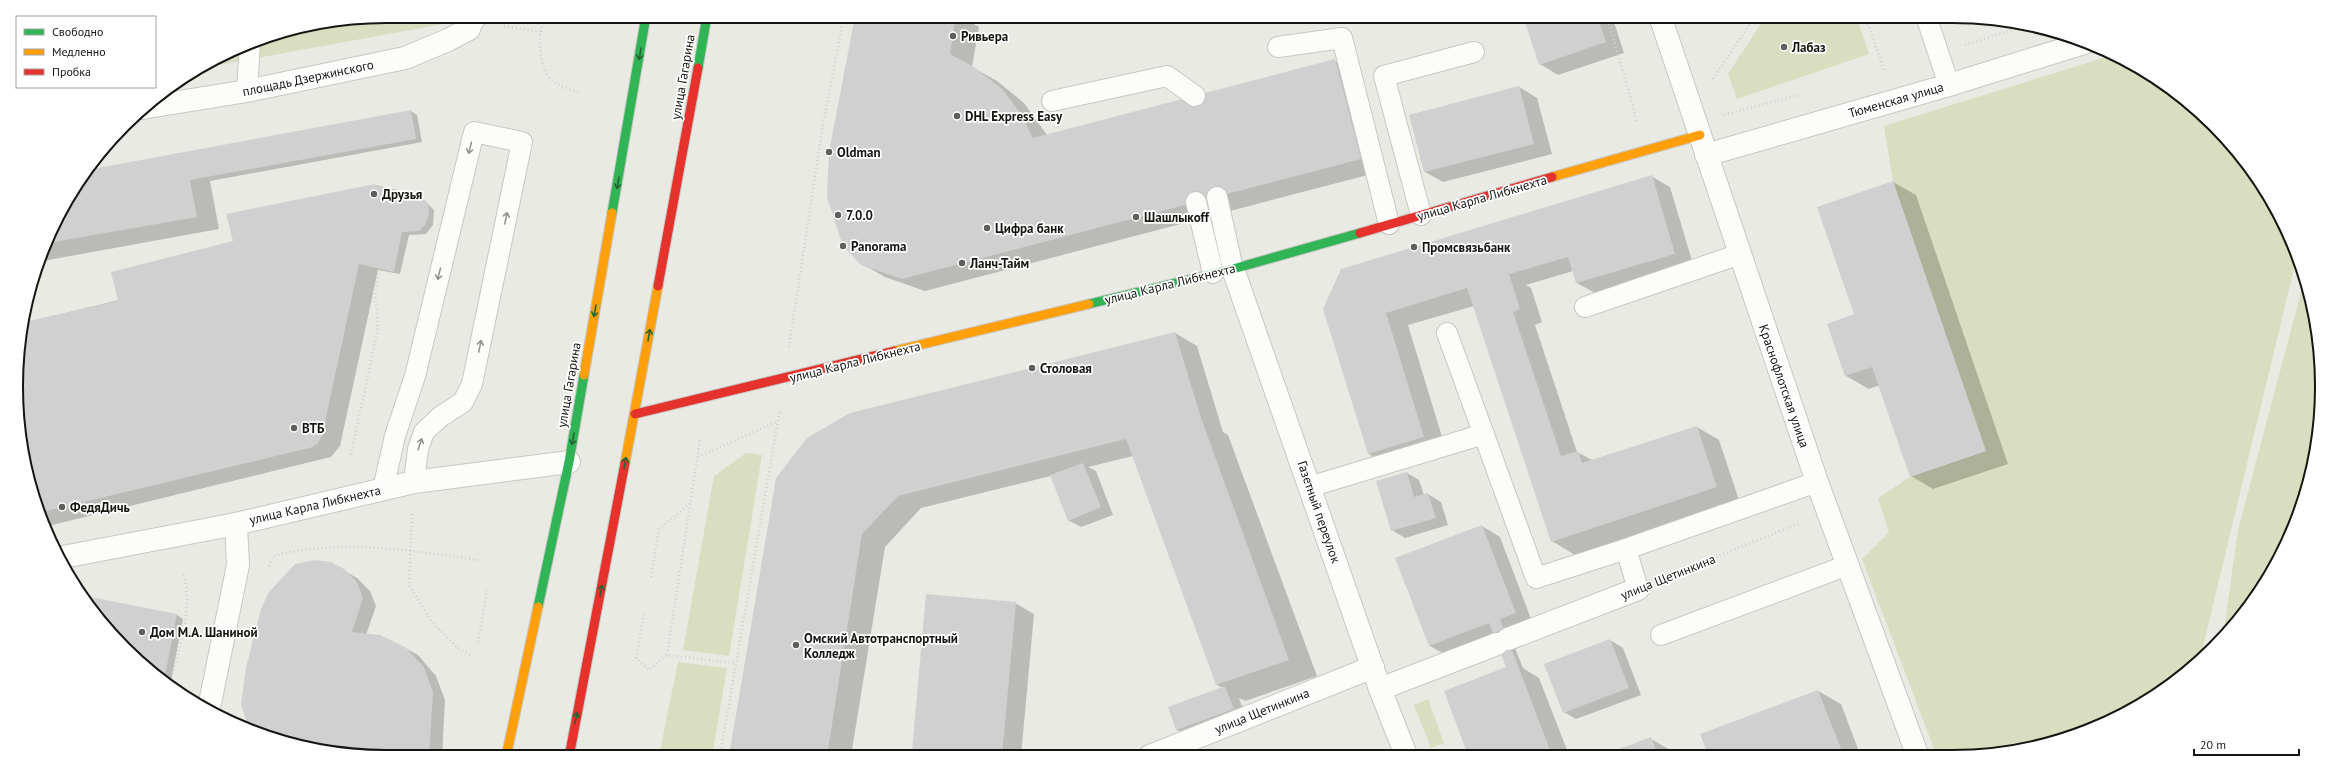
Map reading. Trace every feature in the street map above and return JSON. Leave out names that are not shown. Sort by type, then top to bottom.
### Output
[{"type":"main road","name":"улица Гагарина","points":[[507,750],[569,462],[645,23]]},
{"type":"main road","name":"улица Гагарина","points":[[570,750],[635,414],[706,23]]},
{"type":"main road","name":"улица Карла Либкнехта","points":[[635,414],[1223,271],[1421,215],[1703,145]]},
{"type":"street","name":"площадь Дзержинского","points":[[156,106],[247,91],[405,58],[448,40],[472,23]]},
{"type":"street","name":"Краснофлотская улица","points":[[1662,23],[1817,482],[1916,750]]},
{"type":"street","name":"Тюменская улица","points":[[1703,145],[1949,85],[2075,45]]},
{"type":"street","name":"Газетный переулок","points":[[1223,271],[1309,487],[1380,688],[1404,750]]},
{"type":"street","name":"улица Карла Либкнехта","points":[[66,557],[236,524],[414,482],[569,462]]},
{"type":"street","points":[[210,704],[238,565],[236,524]]},
{"type":"street","name":"улица Щетинкина","points":[[1380,688],[1638,589]]},
{"type":"street","name":"улица Щетинкина","points":[[1165,750],[1373,667]]},
{"type":"lane","points":[[1928,23],[1949,85]]},
{"type":"lane","points":[[1278,47],[1342,38],[1390,224]]},
{"type":"lane","points":[[247,91],[250,50]]},
{"type":"lane","points":[[1421,215],[1384,76],[1474,52]]},
{"type":"lane","points":[[1052,101],[1167,76],[1195,96]]},
{"type":"lane","points":[[383,489],[394,436],[415,376],[474,132],[522,142],[472,384],[463,402],[440,417],[424,432],[418,449],[414,482]]},
{"type":"lane","points":[[1217,197],[1223,271]]},
{"type":"lane","points":[[1196,202],[1223,271]]},
{"type":"lane","points":[[1584,307],[1740,254]]},
{"type":"lane","points":[[1447,333],[1536,578],[1626,549],[1817,482]]},
{"type":"lane","points":[[1309,487],[1484,434]]},
{"type":"lane","points":[[1626,549],[1638,589]]},
{"type":"lane","points":[[1661,635],[1848,565]]},
{"type":"path","points":[[544,23],[541,32],[540,45],[542,59],[551,80],[578,92]]},
{"type":"path","points":[[790,341],[823,124],[843,23]]},
{"type":"path","points":[[1609,23],[1638,122]]},
{"type":"path","points":[[1715,87],[1712,80],[1750,23]]},
{"type":"path","points":[[1868,23],[1885,72]]},
{"type":"path","points":[[499,25],[541,32]]},
{"type":"path","points":[[1722,108],[1725,115]]},
{"type":"path","points":[[351,455],[378,328],[375,293],[390,212]]},
{"type":"path","points":[[698,457],[778,421]]},
{"type":"path","points":[[644,614],[636,658],[649,670],[667,655],[700,440]]},
{"type":"path","points":[[721,750],[771,463]]},
{"type":"path","points":[[414,482],[409,585],[432,622],[458,648],[472,656]]},
{"type":"path","points":[[651,577],[659,529],[691,502]]},
{"type":"path","name":"улица Щетинкина","points":[[1638,589],[1828,512]]},
{"type":"path","points":[[274,556],[299,549],[347,548],[410,551],[479,560]]},
{"type":"path","points":[[171,679],[188,601],[187,584],[183,574]]},
{"type":"path","points":[[478,642],[487,590]]},
{"type":"path","points":[[667,655],[735,663]]},
{"type":"green space","points":[[449,23],[216,65],[270,42],[292,35],[316,30],[363,24]]},
{"type":"green space","points":[[1761,23],[1858,23],[1869,54],[1737,99],[1728,74]]},
{"type":"green space","points":[[2106,57],[2153,84],[2173,98],[2209,129],[2240,165],[2254,185],[2278,226],[2295,266],[2202,650],[2173,675],[2153,689],[2112,713],[2068,731],[2046,738],[1999,747],[1934,750],[1862,559],[1889,532],[1878,498],[1910,477],[1986,451],[1893,181],[1884,126]]},
{"type":"green space","points":[[2302,289],[2312,339],[2315,386],[2312,434],[2303,481],[2296,503],[2278,547],[2254,588],[2224,627],[2238,530]]},
{"type":"green space","points":[[746,453],[762,455],[729,656],[683,650],[714,476]]},
{"type":"green space","points":[[678,662],[727,668],[713,750],[660,750]]},
{"type":"green space","points":[[1428,699],[1444,743],[1431,748],[1414,705]]},
{"type":"building","points":[[854,23],[955,23],[950,54],[974,67],[1002,89],[1021,114],[1033,138],[1335,59],[1361,159],[902,279],[861,265],[843,246],[827,197],[829,152]]},
{"type":"building","points":[[1525,23],[1599,23],[1606,42],[1539,65]]},
{"type":"building","points":[[1519,86],[1534,144],[1424,172],[1409,115]]},
{"type":"building","points":[[411,110],[416,139],[190,180],[197,217],[53,242],[72,205],[96,168]]},
{"type":"building","points":[[1652,175],[1675,254],[1576,283],[1568,257],[1509,274],[1520,309],[1513,312],[1561,456],[1578,451],[1582,463],[1697,426],[1717,487],[1551,542],[1467,288],[1386,313],[1424,437],[1368,454],[1323,309],[1341,269]]},
{"type":"building","points":[[1893,181],[1986,451],[1910,477],[1872,367],[1845,376],[1827,324],[1854,314],[1817,207]]},
{"type":"building","points":[[375,184],[376,186],[420,196],[428,205],[429,214],[425,225],[419,231],[402,232],[394,272],[359,264],[322,436],[318,443],[313,447],[45,511],[35,481],[26,434],[23,386],[26,339],[29,321],[118,301],[111,272],[233,241],[226,214]]},
{"type":"building","name":"Омский Автотранспортный Колледж","points":[[1175,332],[1201,418],[1289,660],[1216,685],[1126,439],[898,496],[862,534],[828,750],[730,750],[776,478],[807,438],[850,413]]},
{"type":"building","points":[[1083,463],[1101,507],[1068,521],[1050,475]]},
{"type":"building","points":[[1407,472],[1414,497],[1428,493],[1436,518],[1391,531],[1376,481]]},
{"type":"building","points":[[1482,525],[1516,613],[1500,619],[1550,750],[1466,750],[1444,691],[1506,667],[1489,623],[1429,646],[1395,558]]},
{"type":"building","points":[[315,560],[331,562],[344,569],[357,582],[363,598],[352,632],[380,635],[405,647],[424,667],[433,692],[429,750],[386,750],[339,747],[292,738],[247,722],[241,704],[246,668],[261,609],[269,592],[295,564]]},
{"type":"building","points":[[926,594],[1016,602],[1003,750],[912,750]]},
{"type":"building","name":"Дом М.А. Шаниной","points":[[90,597],[177,614],[165,675],[129,644]]},
{"type":"building","points":[[1610,639],[1629,688],[1563,713],[1544,664]]},
{"type":"building","points":[[1225,686],[1234,709],[1176,730],[1168,707]]},
{"type":"building","points":[[1818,690],[1841,750],[1706,750],[1700,734]]},
{"type":"building","points":[[1651,737],[1656,750],[1617,750]]},
{"type":"traffic: fast","points":[[612,213],[645,23]]},
{"type":"traffic: fast","points":[[698,68],[706,23]]},
{"type":"traffic: fast","points":[[1089,304],[1233,269],[1360,233]]},
{"type":"traffic: fast","points":[[538,607],[569,462],[584,375]]},
{"type":"traffic: slow","points":[[1552,177],[1700,135]]},
{"type":"traffic: slow","points":[[584,375],[612,213]]},
{"type":"traffic: slow","points":[[625,463],[658,286]]},
{"type":"traffic: slow","points":[[894,351],[1089,304]]},
{"type":"traffic: slow","points":[[507,750],[538,607]]},
{"type":"traffic: jam","points":[[658,286],[698,68]]},
{"type":"traffic: jam","points":[[1360,233],[1552,177]]},
{"type":"traffic: jam","points":[[635,414],[894,351]]},
{"type":"traffic: jam","points":[[570,750],[625,463]]},
{"type":"place","name":"Ривьера","points":[[953,36]]},
{"type":"place","name":"Лабаз","points":[[1784,47]]},
{"type":"place","name":"DHL Express Easy","points":[[957,116]]},
{"type":"place","name":"Oldman","points":[[829,152]]},
{"type":"place","name":"Друзья","points":[[374,194]]},
{"type":"place","name":"7.0.0","points":[[838,215]]},
{"type":"place","name":"Шашлыкoff","points":[[1136,217]]},
{"type":"place","name":"Цифра банк","points":[[987,228]]},
{"type":"place","name":"Panorama","points":[[843,246]]},
{"type":"place","name":"Промсвязьбанк","points":[[1414,247]]},
{"type":"place","name":"Ланч-Тайм","points":[[962,263]]},
{"type":"place","name":"Столовая","points":[[1032,368]]},
{"type":"place","name":"ВТБ","points":[[294,428]]},
{"type":"place","name":"ФедяДичь","points":[[62,507]]},
{"type":"place","name":"Дом М.А. Шаниной","points":[[142,632]]},
{"type":"place","name":"Омский Автотранспортный Колледж","points":[[796,645]]}]
